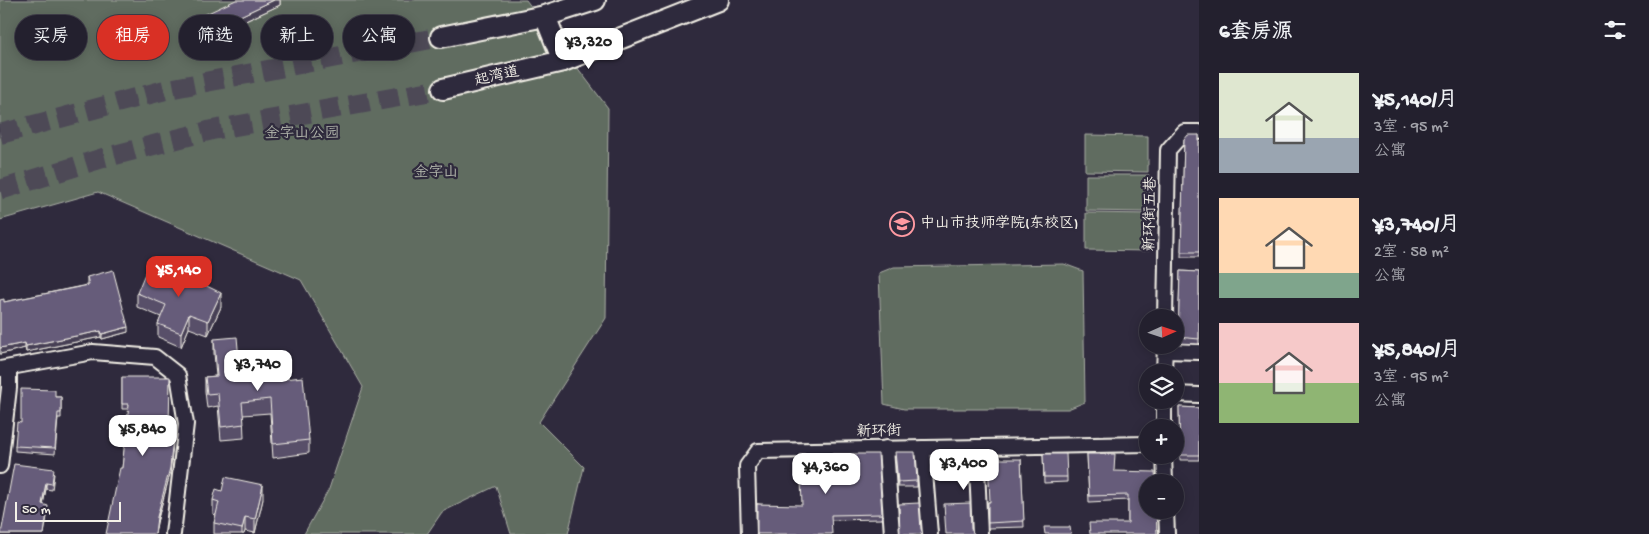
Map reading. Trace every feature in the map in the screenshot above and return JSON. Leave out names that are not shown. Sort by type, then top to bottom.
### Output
[{"type":"main road","points":[[441,37],[545,16],[594,0]]},
{"type":"main road","name":"起湾道","points":[[443,89],[563,61],[718,0]]},
{"type":"main road","points":[[545,16],[563,61]]},
{"type":"street","name":"新环街五巷","points":[[1165,309],[1168,150],[1184,132],[1199,132]]},
{"type":"street","points":[[1184,350],[1199,352]]},
{"type":"street","points":[[0,466],[9,388],[5,368],[93,352],[155,357],[178,375],[186,424],[174,534]]},
{"type":"street","points":[[1184,394],[1199,395]]},
{"type":"street","name":"新环街","points":[[749,534],[747,466],[758,451],[1139,444]]},
{"type":"street","points":[[976,447],[980,534]]},
{"type":"street","points":[[886,448],[892,534]]},
{"type":"street","points":[[923,448],[930,534]]},
{"type":"street","points":[[1167,519],[1168,534]]},
{"type":"green space","name":"金字山","points":[[0,0],[526,0],[608,108],[606,318],[539,422],[584,467],[568,534],[511,534],[496,486],[442,512],[427,534],[304,534],[329,489],[363,387],[301,280],[98,192],[0,220]]},
{"type":"green space","points":[[1085,135],[1148,136],[1148,172],[1085,171]]},
{"type":"green space","points":[[1086,175],[1149,175],[1149,212],[1086,211]]},
{"type":"green space","points":[[1086,213],[1149,214],[1149,251],[1086,250]]},
{"type":"green space","points":[[1064,264],[1083,271],[1085,402],[1068,409],[904,409],[884,404],[879,273],[894,267]]},
{"type":"building","points":[[236,0],[274,0],[242,15],[204,15]]},
{"type":"building","points":[[1188,135],[1199,135],[1199,252],[1181,252],[1184,140]]},
{"type":"building","points":[[168,267],[221,293],[208,321],[189,314],[181,333],[158,324],[166,305],[137,293],[146,271],[164,278]]},
{"type":"building","points":[[113,270],[128,327],[102,334],[101,331],[26,346],[25,343],[0,348],[0,300],[4,299],[4,302],[89,285],[87,277]]},
{"type":"building","points":[[1180,271],[1199,272],[1199,339],[1184,338],[1184,309],[1179,309]]},
{"type":"building","points":[[237,337],[239,360],[266,358],[267,368],[283,366],[284,379],[303,377],[309,440],[273,444],[270,399],[242,402],[244,424],[221,427],[218,393],[207,394],[205,377],[217,376],[214,339]]},
{"type":"building","points":[[122,377],[170,377],[169,426],[174,427],[170,468],[157,517],[155,534],[106,534],[120,468],[122,468],[129,404],[122,404]]},
{"type":"building","points":[[21,389],[55,390],[55,397],[61,397],[61,413],[58,413],[55,448],[15,446],[17,422],[21,423]]},
{"type":"building","points":[[1199,408],[1199,455],[1184,455],[1184,419],[1179,419],[1179,409]]},
{"type":"building","points":[[895,452],[915,452],[917,481],[898,482]]},
{"type":"building","points":[[800,454],[878,454],[882,514],[831,515],[832,534],[757,534],[757,504],[802,505]]},
{"type":"building","points":[[1043,454],[1066,454],[1067,477],[1044,477]]},
{"type":"building","points":[[1087,454],[1115,454],[1114,471],[1155,472],[1155,474],[1139,474],[1139,519],[1156,519],[1157,534],[1090,534],[1089,523],[1128,523],[1128,495],[1089,496]]},
{"type":"building","points":[[988,459],[1021,459],[1024,521],[988,523],[988,502],[990,502]]},
{"type":"building","points":[[14,464],[54,469],[52,484],[46,483],[42,504],[48,506],[44,534],[1,534]]},
{"type":"building","points":[[225,477],[263,485],[255,519],[245,517],[242,529],[214,523],[219,502],[213,500],[216,489],[222,491]]},
{"type":"building","points":[[919,503],[923,534],[900,534],[899,504]]},
{"type":"building","points":[[970,503],[971,529],[974,534],[946,534],[944,504]]},
{"type":"building","points":[[1044,527],[1070,527],[1071,534],[1045,534]]},
{"type":"tunnel","points":[[0,134],[169,89],[441,37]]},
{"type":"tunnel","points":[[0,190],[103,158],[212,130],[443,89]]},
{"type":"place","name":"中山市技师学院(东校区)","points":[[902,224]]},
{"type":"park label","name":"金字山公园","points":[[302,134]]}]
